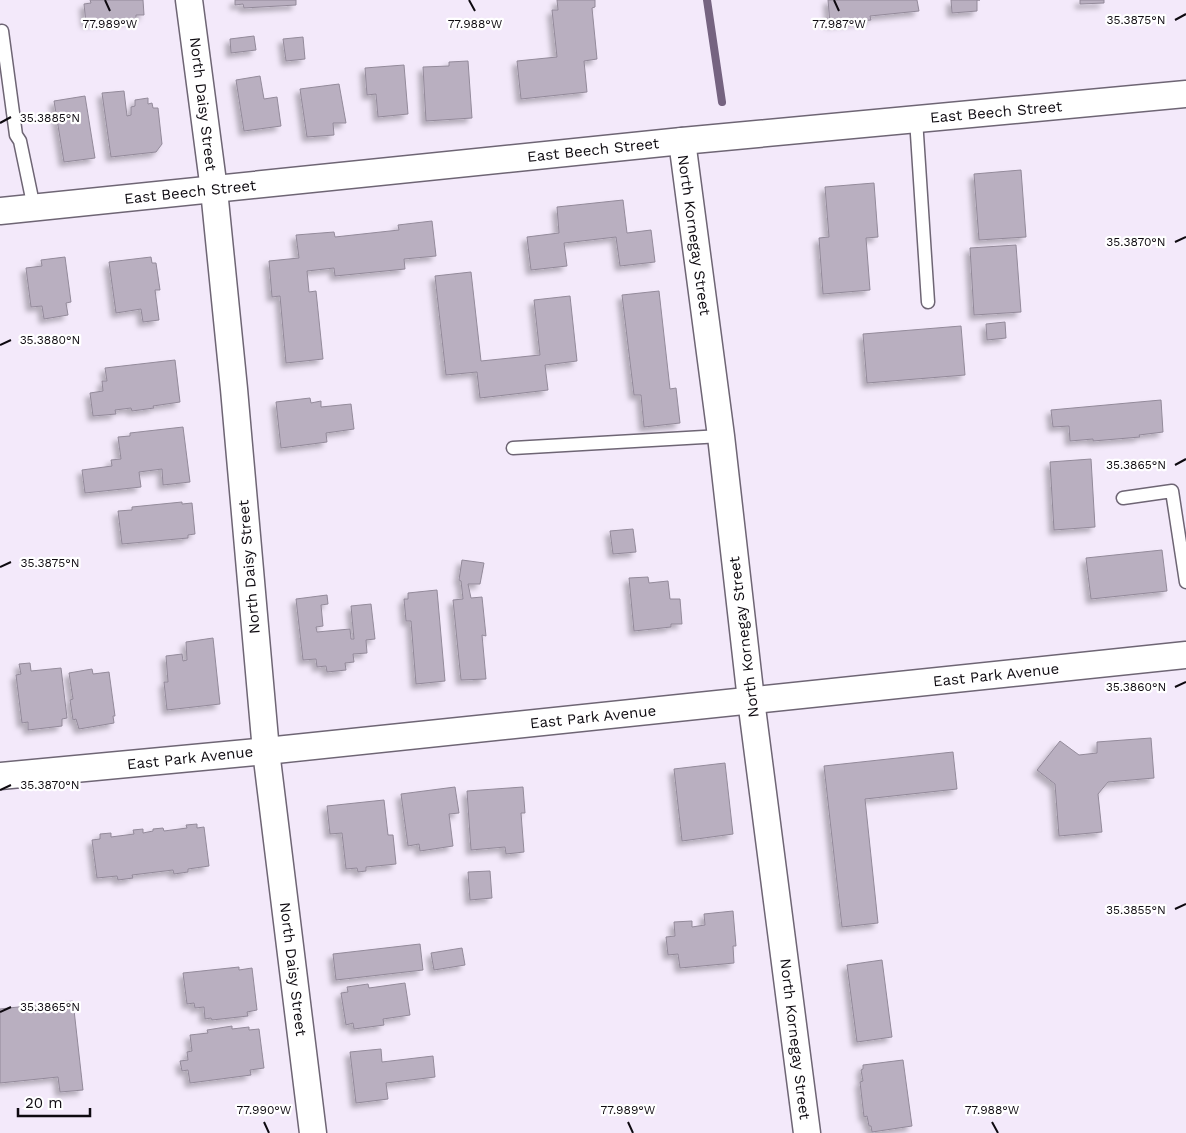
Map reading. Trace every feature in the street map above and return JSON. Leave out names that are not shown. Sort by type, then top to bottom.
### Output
[{"type":"street","name":"North Daisy Street","points":[[190,0],[214,190],[266,751],[313,1133]]},
{"type":"street","name":"East Beech Street","points":[[0,211],[682,141],[1186,94]]},
{"type":"street","name":"North Kornegay Street","points":[[682,141],[721,436],[751,700],[807,1133]]},
{"type":"street","name":"East Park Avenue","points":[[0,776],[266,751],[1186,656]]},
{"type":"lane","points":[[2,31],[16,136],[20,141],[34,208]]},
{"type":"lane","points":[[916,119],[928,302]]},
{"type":"lane","points":[[513,448],[721,436]]},
{"type":"lane","points":[[1123,498],[1172,490],[1186,582]]},
{"type":"building","points":[[90,0],[143,0],[144,15],[136,15],[136,19],[86,23],[84,4],[91,3]]},
{"type":"building","points":[[235,0],[296,0],[296,5],[244,8],[243,4],[235,5]]},
{"type":"building","points":[[557,0],[595,0],[595,7],[592,8],[597,59],[584,61],[587,92],[521,99],[517,61],[557,57],[552,10],[558,10]]},
{"type":"building","points":[[828,0],[917,0],[919,11],[870,16],[871,20],[830,24]]},
{"type":"building","points":[[951,0],[977,0],[977,11],[952,13]]},
{"type":"building","points":[[1080,0],[1104,0],[1104,3],[1080,4]]},
{"type":"building","points":[[254,36],[256,50],[231,53],[230,39]]},
{"type":"building","points":[[303,37],[305,59],[286,61],[283,39]]},
{"type":"building","points":[[468,61],[472,118],[426,121],[423,67],[449,66],[449,62]]},
{"type":"building","points":[[404,65],[408,114],[378,117],[376,94],[367,95],[365,68]]},
{"type":"building","points":[[260,76],[264,99],[277,97],[281,126],[244,131],[236,80]]},
{"type":"building","points":[[339,84],[346,123],[333,123],[334,135],[307,137],[300,89]]},
{"type":"building","points":[[124,91],[127,116],[131,115],[131,107],[135,106],[135,100],[148,98],[148,104],[152,103],[153,108],[158,108],[162,144],[156,152],[111,157],[102,93]]},
{"type":"building","points":[[85,96],[95,158],[64,162],[54,101]]},
{"type":"building","points":[[1021,170],[1026,237],[979,240],[974,174]]},
{"type":"building","points":[[874,183],[878,237],[866,238],[870,290],[823,294],[819,238],[829,237],[825,187]]},
{"type":"building","points":[[623,200],[627,233],[651,230],[655,262],[620,266],[616,237],[564,243],[567,266],[531,270],[527,237],[559,233],[557,207]]},
{"type":"building","points":[[432,221],[436,256],[404,259],[405,269],[335,276],[334,268],[307,271],[309,292],[316,291],[323,359],[286,363],[280,296],[272,297],[269,261],[299,258],[296,235],[334,232],[335,237],[399,230],[398,225]]},
{"type":"building","points":[[1016,245],[1021,312],[974,315],[970,248]]},
{"type":"building","points":[[65,257],[71,302],[66,303],[68,315],[44,319],[42,306],[31,307],[26,268],[42,266],[41,260]]},
{"type":"building","points":[[151,257],[152,263],[156,263],[160,290],[155,290],[159,320],[143,322],[141,309],[116,313],[109,262]]},
{"type":"building","points":[[471,272],[481,361],[540,355],[534,300],[570,296],[577,361],[545,365],[548,390],[480,398],[477,372],[446,375],[435,276]]},
{"type":"building","points":[[659,291],[670,389],[676,388],[680,423],[644,427],[641,395],[634,395],[622,295]]},
{"type":"building","points":[[1005,322],[1006,338],[987,340],[986,324]]},
{"type":"building","points":[[961,326],[965,375],[867,383],[863,334]]},
{"type":"building","points":[[175,360],[180,402],[132,411],[131,408],[115,410],[116,414],[93,416],[90,393],[103,391],[102,381],[107,381],[105,368]]},
{"type":"building","points":[[310,398],[311,403],[321,401],[321,407],[351,404],[354,429],[326,433],[327,442],[281,448],[276,402]]},
{"type":"building","points":[[1161,400],[1163,432],[1139,435],[1140,437],[1070,441],[1069,426],[1053,427],[1051,410]]},
{"type":"building","points":[[183,427],[190,482],[163,485],[162,469],[139,472],[141,487],[85,493],[82,470],[112,466],[111,460],[121,459],[118,437],[130,436],[130,433]]},
{"type":"building","points":[[1091,459],[1095,527],[1054,530],[1050,462]]},
{"type":"building","points":[[182,502],[182,504],[192,503],[195,534],[188,535],[188,538],[122,544],[118,511],[132,510],[132,507]]},
{"type":"building","points":[[633,529],[636,552],[613,554],[610,531]]},
{"type":"building","points":[[1162,550],[1167,591],[1091,599],[1086,558]]},
{"type":"building","points":[[462,560],[484,563],[480,584],[468,584],[471,598],[482,597],[486,636],[482,635],[486,679],[461,680],[453,600],[463,599],[461,581],[459,580]]},
{"type":"building","points":[[648,577],[649,583],[668,581],[670,599],[680,599],[682,624],[671,624],[671,627],[634,631],[629,578]]},
{"type":"building","points":[[437,590],[445,681],[416,684],[411,621],[406,621],[404,599],[408,599],[408,593]]},
{"type":"building","points":[[327,595],[328,604],[321,605],[323,626],[316,627],[317,632],[350,629],[351,639],[354,639],[351,606],[371,604],[375,639],[366,640],[367,653],[353,654],[354,662],[345,663],[346,670],[327,672],[326,666],[317,667],[316,659],[303,660],[296,599]]},
{"type":"building","points":[[213,638],[220,704],[167,710],[164,682],[168,682],[166,656],[182,654],[183,661],[187,660],[186,642]]},
{"type":"building","points":[[30,663],[31,671],[61,668],[67,718],[62,719],[62,726],[28,730],[28,722],[22,723],[16,675],[21,674],[19,664]]},
{"type":"building","points":[[92,669],[93,674],[109,672],[115,716],[113,716],[114,723],[79,729],[76,719],[73,720],[70,700],[73,699],[69,673]]},
{"type":"building","points":[[1151,738],[1154,778],[1108,782],[1098,794],[1102,832],[1059,836],[1055,784],[1037,770],[1060,741],[1079,755],[1097,753],[1097,742]]},
{"type":"building","points":[[953,752],[957,789],[865,799],[878,923],[842,927],[824,766]]},
{"type":"building","points":[[725,763],[733,834],[682,841],[674,769]]},
{"type":"building","points":[[455,787],[459,813],[449,814],[453,846],[420,851],[419,844],[408,846],[401,794]]},
{"type":"building","points":[[523,787],[525,813],[521,813],[524,852],[506,854],[505,847],[471,850],[467,791]]},
{"type":"building","points":[[384,800],[388,835],[393,835],[396,864],[366,867],[366,871],[358,872],[357,868],[346,869],[342,833],[330,834],[327,806]]},
{"type":"building","points":[[197,824],[197,828],[204,827],[209,866],[188,869],[188,872],[174,874],[173,870],[132,875],[133,878],[118,880],[117,876],[97,878],[92,840],[100,839],[100,834],[111,833],[111,837],[134,834],[133,830],[143,829],[143,833],[153,831],[153,829],[163,828],[164,831],[187,828],[186,825]]},
{"type":"building","points":[[490,871],[492,898],[470,900],[468,872]]},
{"type":"building","points":[[733,911],[736,946],[733,946],[734,963],[680,968],[678,954],[668,955],[666,937],[675,936],[674,922],[692,921],[692,927],[705,925],[704,914]]},
{"type":"building","points":[[420,944],[423,970],[336,980],[333,954]]},
{"type":"building","points":[[462,948],[465,965],[434,970],[431,953]]},
{"type":"building","points":[[882,960],[892,1037],[857,1042],[847,965]]},
{"type":"building","points":[[239,967],[239,970],[252,968],[257,1010],[247,1012],[248,1016],[212,1020],[211,1018],[205,1019],[204,1007],[195,1008],[194,1003],[187,1004],[183,973]]},
{"type":"building","points":[[405,983],[410,1015],[383,1019],[384,1025],[354,1029],[353,1023],[346,1025],[341,993],[348,992],[347,987],[368,984],[369,988]]},
{"type":"building","points":[[73,1001],[83,1090],[60,1092],[58,1077],[0,1083],[0,1009]]},
{"type":"building","points":[[232,1026],[232,1029],[249,1027],[249,1030],[259,1029],[264,1068],[250,1070],[251,1075],[190,1083],[188,1070],[182,1071],[180,1061],[188,1060],[187,1052],[192,1051],[190,1035],[208,1033],[207,1030]]},
{"type":"building","points":[[381,1049],[382,1062],[433,1056],[435,1077],[386,1083],[388,1099],[356,1103],[350,1052]]},
{"type":"building","points":[[903,1060],[912,1126],[872,1132],[867,1116],[864,1117],[860,1082],[863,1081],[861,1070],[863,1065]]},
{"type":"waterway","points":[[707,0],[722,102]]}]
